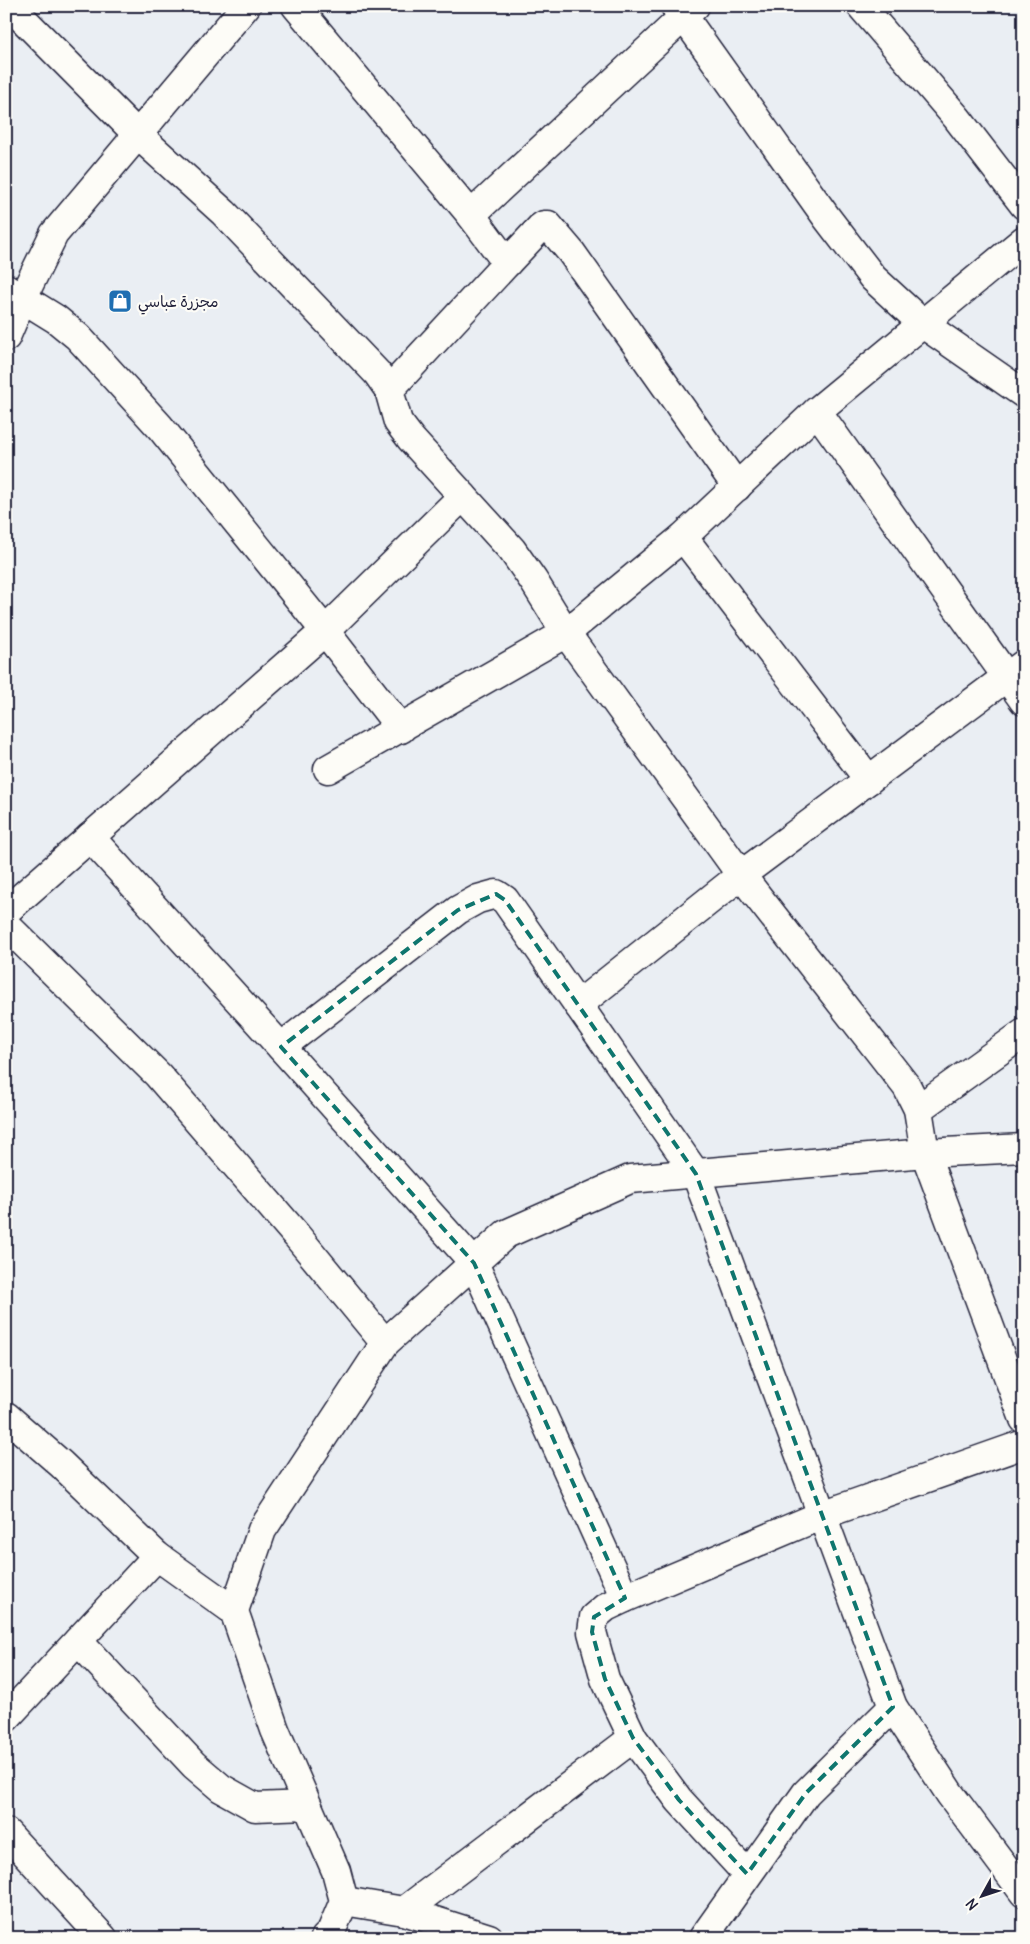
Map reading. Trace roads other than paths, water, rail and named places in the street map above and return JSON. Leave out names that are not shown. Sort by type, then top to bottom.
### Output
[{"type":"street","points":[[10,6],[138,135],[224,213],[377,373],[389,390],[398,422],[411,440],[512,550],[566,633],[742,875],[907,1087],[918,1109],[925,1153],[1024,1419]]},
{"type":"street","points":[[6,337],[14,293],[54,234],[246,6]]},
{"type":"street","points":[[296,6],[471,215],[508,263]]},
{"type":"street","points":[[862,6],[957,118],[1024,205]]},
{"type":"street","points":[[471,215],[685,10],[827,218],[873,278],[923,324],[1024,394]]},
{"type":"street","points":[[389,390],[540,228],[544,224],[548,225],[571,252],[737,487]]},
{"type":"street","points":[[328,769],[566,633],[684,537],[817,411],[1024,240]]},
{"type":"street","points":[[14,293],[56,319],[78,337],[160,427],[325,631],[401,729]]},
{"type":"street","points":[[817,411],[1016,671],[1024,701]]},
{"type":"street","points":[[6,911],[325,631],[463,496]]},
{"type":"street","points":[[684,537],[869,780]]},
{"type":"street","points":[[578,1005],[742,875],[1016,671]]},
{"type":"street","points":[[90,837],[281,1047],[474,1264],[625,1598]]},
{"type":"street","points":[[281,1047],[458,910],[478,899],[496,894],[505,900],[696,1174],[893,1707],[950,1794],[1024,1893]]},
{"type":"street","points":[[6,925],[158,1075],[386,1343]]},
{"type":"street","points":[[918,1109],[1024,1033]]},
{"type":"street","points":[[234,1611],[262,1530],[386,1343],[506,1234],[630,1179],[925,1153],[1024,1148]]},
{"type":"street","points":[[6,1416],[61,1464],[157,1556],[234,1611],[275,1730],[336,1871],[344,1901],[331,1932],[325,1938]]},
{"type":"street","points":[[747,1874],[679,1800],[633,1738],[605,1679],[592,1632],[594,1617],[606,1607],[625,1598],[822,1515],[1024,1444]]},
{"type":"street","points":[[6,1718],[157,1556]]},
{"type":"street","points":[[78,1641],[194,1765],[222,1788],[255,1807],[307,1805]]},
{"type":"street","points":[[703,1938],[806,1793],[893,1707]]},
{"type":"street","points":[[404,1911],[633,1738]]},
{"type":"street","points":[[6,1832],[103,1938]]},
{"type":"street","points":[[344,1901],[404,1911],[489,1938]]},
{"type":"place","name":"مجزرة عباسي","points":[[120,301]]}]
